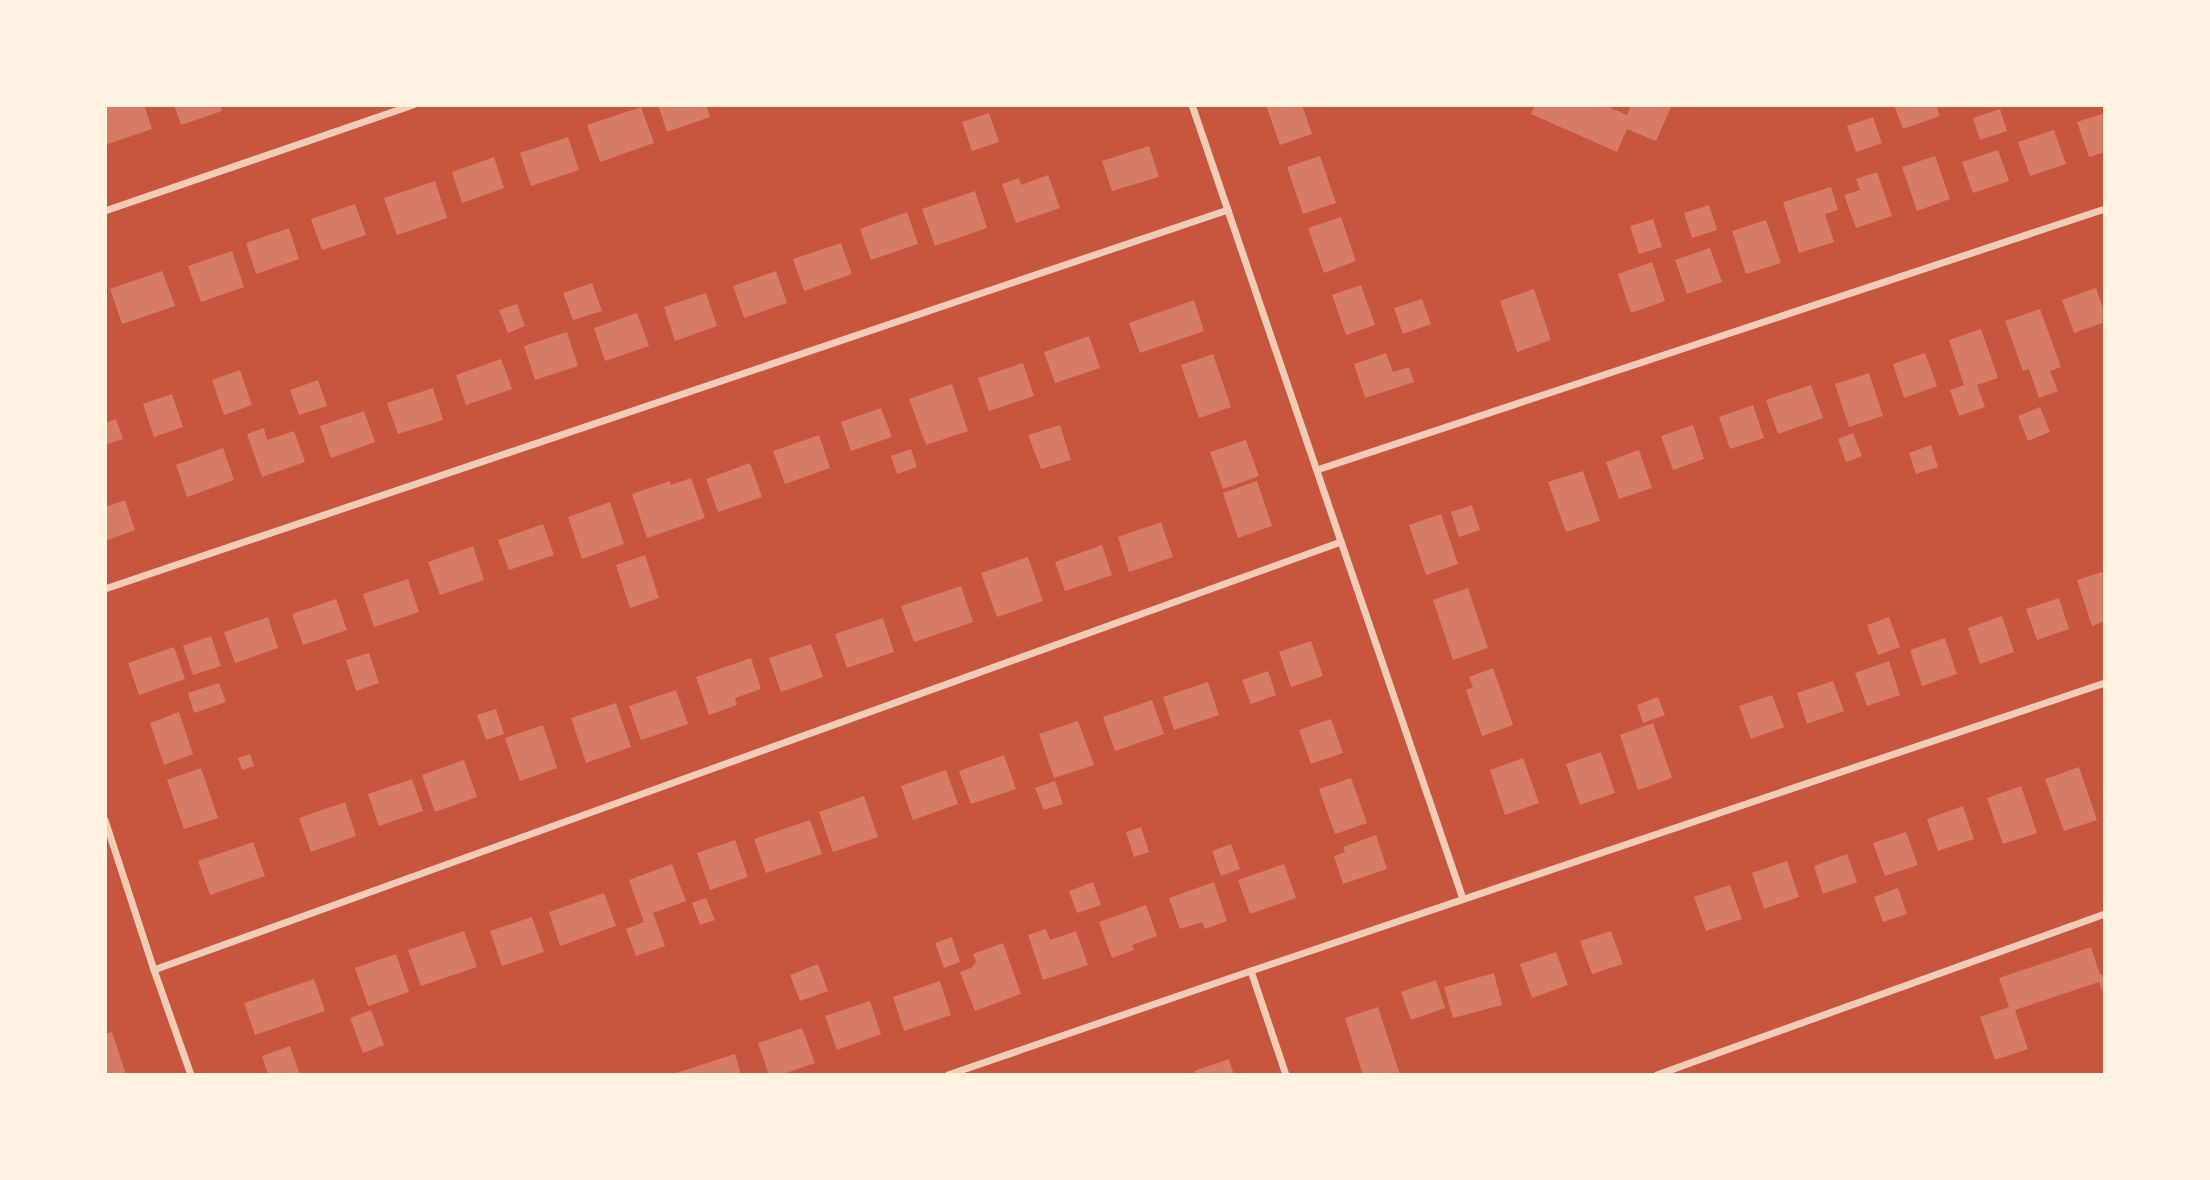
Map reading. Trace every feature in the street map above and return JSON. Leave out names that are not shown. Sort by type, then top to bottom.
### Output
[{"type":"street","points":[[105,211],[412,105]]},
{"type":"street","points":[[1192,105],[1463,899]]},
{"type":"street","points":[[1317,470],[2105,209]]},
{"type":"street","points":[[105,589],[1228,210]]},
{"type":"street","points":[[154,970],[1342,542]]},
{"type":"street","points":[[948,1075],[2105,683]]},
{"type":"street","points":[[105,820],[191,1075]]},
{"type":"street","points":[[1657,1075],[2105,914]]},
{"type":"street","points":[[1251,971],[1286,1075]]},
{"type":"building","points":[[144,105],[152,129],[105,145],[105,106]]},
{"type":"building","points":[[174,105],[220,105],[222,111],[181,125]]},
{"type":"building","points":[[658,105],[706,105],[710,117],[667,132]]},
{"type":"building","points":[[1266,105],[1302,105],[1312,134],[1280,145]]},
{"type":"building","points":[[1535,105],[1604,105],[1627,115],[1631,105],[1672,105],[1656,141],[1627,129],[1617,152],[1531,114]]},
{"type":"building","points":[[1894,105],[1936,105],[1940,116],[1903,129]]},
{"type":"building","points":[[641,107],[654,143],[600,162],[587,125]]},
{"type":"building","points":[[2000,109],[2007,131],[1980,140],[1973,118]]},
{"type":"building","points":[[989,113],[999,142],[972,151],[962,122]]},
{"type":"building","points":[[2105,113],[2105,152],[2089,157],[2077,122]]},
{"type":"building","points":[[1873,117],[1882,143],[1856,152],[1847,126]]},
{"type":"building","points":[[2054,130],[2066,164],[2030,176],[2018,142]]},
{"type":"building","points":[[568,137],[579,170],[531,186],[520,153]]},
{"type":"building","points":[[1149,146],[1159,177],[1112,191],[1102,161]]},
{"type":"building","points":[[1998,150],[2009,181],[1973,193],[1962,162]]},
{"type":"building","points":[[1320,156],[1336,203],[1303,214],[1287,167]]},
{"type":"building","points":[[1935,156],[1950,199],[1917,211],[1902,167]]},
{"type":"building","points":[[494,157],[504,188],[462,203],[452,172]]},
{"type":"building","points":[[1877,172],[1892,216],[1856,228],[1844,195],[1860,190],[1856,179]]},
{"type":"building","points":[[1048,175],[1060,208],[1016,223],[1002,184],[1019,178],[1021,185]]},
{"type":"building","points":[[435,181],[447,218],[397,235],[384,198]]},
{"type":"building","points":[[1831,187],[1838,210],[1825,214],[1834,242],[1799,253],[1783,202]]},
{"type":"building","points":[[975,191],[987,228],[935,246],[922,209]]},
{"type":"building","points":[[355,204],[366,235],[322,250],[311,219]]},
{"type":"building","points":[[1709,205],[1717,230],[1692,238],[1684,213]]},
{"type":"building","points":[[907,212],[918,244],[871,260],[860,229]]},
{"type":"building","points":[[1341,217],[1356,261],[1324,273],[1308,228]]},
{"type":"building","points":[[1653,219],[1662,247],[1639,254],[1630,226]]},
{"type":"building","points":[[1766,220],[1781,263],[1746,274],[1732,231]]},
{"type":"building","points":[[289,228],[299,259],[256,274],[246,243]]},
{"type":"building","points":[[841,243],[852,274],[804,291],[793,259]]},
{"type":"building","points":[[1710,248],[1722,282],[1687,294],[1675,260]]},
{"type":"building","points":[[232,251],[244,287],[201,302],[188,266]]},
{"type":"building","points":[[1652,262],[1665,301],[1631,313],[1618,274]]},
{"type":"building","points":[[162,271],[175,306],[122,324],[110,289]]},
{"type":"building","points":[[776,271],[787,303],[744,318],[733,286]]},
{"type":"building","points":[[592,283],[602,311],[573,320],[563,293]]},
{"type":"building","points":[[1361,285],[1375,325],[1346,335],[1332,295]]},
{"type":"building","points":[[2096,288],[2105,322],[2074,333],[2062,300]]},
{"type":"building","points":[[1534,289],[1551,340],[1517,352],[1500,301]]},
{"type":"building","points":[[706,293],[717,326],[675,341],[664,307]]},
{"type":"building","points":[[1422,299],[1431,324],[1403,334],[1394,308]]},
{"type":"building","points":[[1194,300],[1204,331],[1140,353],[1129,323]]},
{"type":"building","points":[[517,304],[525,326],[508,333],[499,310]]},
{"type":"building","points":[[2040,309],[2061,367],[2050,371],[2058,391],[2039,398],[2029,369],[2023,371],[2005,321]]},
{"type":"building","points":[[637,313],[649,346],[605,361],[594,328]]},
{"type":"building","points":[[1981,329],[1998,378],[1977,385],[1985,407],[1959,416],[1950,390],[1964,385],[1949,340]]},
{"type":"building","points":[[567,332],[578,366],[535,380],[524,346]]},
{"type":"building","points":[[1089,336],[1100,368],[1055,383],[1044,352]]},
{"type":"building","points":[[1386,353],[1393,372],[1409,367],[1414,382],[1365,398],[1354,364]]},
{"type":"building","points":[[1925,353],[1937,386],[1904,398],[1893,364]]},
{"type":"building","points":[[1213,354],[1231,407],[1199,418],[1181,365]]},
{"type":"building","points":[[501,359],[512,389],[466,405],[456,375]]},
{"type":"building","points":[[1023,363],[1034,396],[989,411],[978,378]]},
{"type":"building","points":[[240,370],[252,405],[224,415],[212,380]]},
{"type":"building","points":[[1869,373],[1883,416],[1849,427],[1835,384]]},
{"type":"building","points":[[318,380],[327,406],[299,415],[290,390]]},
{"type":"building","points":[[952,384],[968,431],[926,445],[909,399]]},
{"type":"building","points":[[1811,385],[1823,418],[1778,434],[1766,400]]},
{"type":"building","points":[[433,388],[443,420],[398,434],[387,403]]},
{"type":"building","points":[[172,394],[183,427],[154,437],[143,404]]},
{"type":"building","points":[[1753,405],[1764,438],[1730,449],[1719,417]]},
{"type":"building","points":[[2040,407],[2050,432],[2028,441],[2018,416]]},
{"type":"building","points":[[881,408],[892,437],[851,451],[841,422]]},
{"type":"building","points":[[364,411],[375,442],[331,458],[320,426]]},
{"type":"building","points":[[116,419],[123,439],[105,445],[105,423]]},
{"type":"building","points":[[1060,425],[1071,460],[1041,469],[1028,435]]},
{"type":"building","points":[[1693,425],[1704,459],[1673,470],[1661,436]]},
{"type":"building","points":[[264,428],[267,440],[294,431],[305,462],[262,477],[247,434]]},
{"type":"building","points":[[1853,433],[1862,456],[1846,462],[1838,439]]},
{"type":"building","points":[[819,435],[830,468],[785,484],[773,451]]},
{"type":"building","points":[[1246,440],[1259,476],[1223,489],[1210,452]]},
{"type":"building","points":[[1931,445],[1938,467],[1916,474],[1909,453]]},
{"type":"building","points":[[223,448],[234,480],[187,497],[176,465]]},
{"type":"building","points":[[911,449],[917,467],[897,474],[891,456]]},
{"type":"building","points":[[1639,450],[1652,488],[1619,499],[1606,462]]},
{"type":"building","points":[[750,463],[762,497],[718,512],[706,479]]},
{"type":"building","points":[[1583,471],[1600,521],[1566,532],[1548,482]]},
{"type":"building","points":[[691,478],[705,518],[647,538],[632,494],[670,481],[671,485]]},
{"type":"building","points":[[1257,481],[1272,526],[1238,538],[1223,493]]},
{"type":"building","points":[[125,500],[135,530],[105,541],[105,507]]},
{"type":"building","points":[[610,502],[624,544],[582,559],[568,517]]},
{"type":"building","points":[[1472,505],[1480,530],[1459,537],[1451,512]]},
{"type":"building","points":[[1441,514],[1458,564],[1426,575],[1409,525]]},
{"type":"building","points":[[1161,522],[1173,557],[1129,572],[1118,537]]},
{"type":"building","points":[[543,524],[554,555],[509,570],[498,540]]},
{"type":"building","points":[[1102,545],[1112,575],[1065,591],[1055,562]]},
{"type":"building","points":[[473,546],[484,580],[440,595],[428,562]]},
{"type":"building","points":[[645,555],[659,598],[630,608],[616,565]]},
{"type":"building","points":[[1028,557],[1043,601],[997,617],[981,573]]},
{"type":"building","points":[[2105,571],[2105,621],[2092,626],[2077,580]]},
{"type":"building","points":[[408,579],[419,612],[374,627],[363,594]]},
{"type":"building","points":[[961,586],[973,622],[914,642],[901,606]]},
{"type":"building","points":[[1468,588],[1488,648],[1453,660],[1433,600]]},
{"type":"building","points":[[2059,598],[2069,629],[2037,640],[2026,609]]},
{"type":"building","points":[[336,599],[347,630],[303,645],[292,614]]},
{"type":"building","points":[[2002,616],[2014,652],[1980,664],[1968,628]]},
{"type":"building","points":[[268,617],[278,648],[235,663],[224,632]]},
{"type":"building","points":[[1889,617],[1900,647],[1878,655],[1867,625]]},
{"type":"building","points":[[883,618],[894,652],[847,668],[835,634]]},
{"type":"building","points":[[211,636],[221,666],[193,675],[183,646]]},
{"type":"building","points":[[1945,638],[1957,674],[1922,686],[1910,650]]},
{"type":"building","points":[[1311,641],[1323,676],[1291,687],[1279,652]]},
{"type":"building","points":[[811,644],[823,677],[781,692],[769,658]]},
{"type":"building","points":[[174,647],[185,679],[139,695],[128,663]]},
{"type":"building","points":[[369,653],[379,683],[356,691],[346,660]]},
{"type":"building","points":[[751,658],[761,689],[735,698],[737,705],[709,715],[696,677]]},
{"type":"building","points":[[1889,661],[1900,695],[1867,706],[1855,673]]},
{"type":"building","points":[[1493,668],[1513,725],[1482,736],[1466,690],[1473,687],[1469,677]]},
{"type":"building","points":[[1268,671],[1276,695],[1251,704],[1242,680]]},
{"type":"building","points":[[1833,681],[1844,711],[1807,724],[1797,693]]},
{"type":"building","points":[[1208,682],[1219,715],[1174,730],[1163,697]]},
{"type":"building","points":[[219,683],[226,702],[194,713],[188,693]]},
{"type":"building","points":[[676,690],[688,724],[641,740],[629,706]]},
{"type":"building","points":[[1772,695],[1784,727],[1751,739],[1739,706]]},
{"type":"building","points":[[1658,697],[1665,715],[1643,723],[1637,705]]},
{"type":"building","points":[[1152,700],[1164,734],[1115,751],[1103,717]]},
{"type":"building","points":[[616,703],[631,747],[586,763],[571,718]]},
{"type":"building","points":[[496,709],[504,734],[486,740],[477,715]]},
{"type":"building","points":[[179,712],[193,754],[164,765],[150,723]]},
{"type":"building","points":[[1331,719],[1343,753],[1311,764],[1299,730]]},
{"type":"building","points":[[1078,721],[1094,765],[1054,778],[1039,734]]},
{"type":"building","points":[[1653,723],[1672,778],[1638,790],[1620,735]]},
{"type":"building","points":[[543,725],[557,768],[520,781],[505,738]]},
{"type":"building","points":[[1601,752],[1615,793],[1580,805],[1566,764]]},
{"type":"building","points":[[250,754],[254,766],[242,770],[238,758]]},
{"type":"building","points":[[1004,755],[1016,789],[971,804],[959,771]]},
{"type":"building","points":[[1523,758],[1539,803],[1505,815],[1490,770]]},
{"type":"building","points":[[464,760],[477,797],[435,812],[422,775]]},
{"type":"building","points":[[2079,767],[2097,820],[2064,831],[2045,779]]},
{"type":"building","points":[[201,768],[218,818],[184,829],[167,780]]},
{"type":"building","points":[[946,770],[958,804],[913,820],[901,786]]},
{"type":"building","points":[[1351,778],[1367,823],[1335,834],[1319,789]]},
{"type":"building","points":[[412,779],[423,811],[379,826],[368,794]]},
{"type":"building","points":[[1055,781],[1063,804],[1044,810],[1035,788]]},
{"type":"building","points":[[2021,786],[2037,833],[2003,844],[1987,798]]},
{"type":"building","points":[[864,796],[878,837],[833,852],[819,812]]},
{"type":"building","points":[[345,802],[356,836],[311,852],[299,818]]},
{"type":"building","points":[[1963,806],[1974,839],[1938,851],[1927,819]]},
{"type":"building","points":[[810,820],[822,854],[766,873],[754,839]]},
{"type":"building","points":[[1141,827],[1149,852],[1134,857],[1126,832]]},
{"type":"building","points":[[1906,832],[1918,865],[1885,876],[1873,843]]},
{"type":"building","points":[[1376,835],[1387,869],[1343,884],[1334,856],[1345,852],[1343,847]]},
{"type":"building","points":[[735,840],[748,877],[710,890],[697,853]]},
{"type":"building","points":[[253,842],[265,876],[210,895],[198,861]]},
{"type":"building","points":[[1231,844],[1240,869],[1221,876],[1212,851]]},
{"type":"building","points":[[1847,854],[1857,882],[1823,894],[1814,866]]},
{"type":"building","points":[[1787,861],[1799,897],[1764,909],[1752,873]]},
{"type":"building","points":[[672,864],[686,901],[653,913],[665,946],[636,956],[626,929],[644,922],[629,880]]},
{"type":"building","points":[[1284,864],[1296,898],[1250,914],[1238,880]]},
{"type":"building","points":[[1093,882],[1101,905],[1077,913],[1069,891]]},
{"type":"building","points":[[1214,882],[1227,921],[1205,929],[1202,922],[1180,929],[1169,898]]},
{"type":"building","points":[[1730,885],[1742,919],[1706,931],[1694,897]]},
{"type":"building","points":[[1898,888],[1907,914],[1883,922],[1874,897]]},
{"type":"building","points":[[604,893],[616,926],[560,946],[549,912]]},
{"type":"building","points":[[706,898],[715,920],[700,925],[692,903]]},
{"type":"building","points":[[1146,905],[1157,936],[1132,945],[1134,950],[1112,958],[1099,922]]},
{"type":"building","points":[[532,917],[544,952],[502,966],[490,931]]},
{"type":"building","points":[[1046,929],[1050,940],[1076,931],[1088,965],[1043,980],[1028,935]]},
{"type":"building","points":[[464,931],[477,967],[421,986],[408,950]]},
{"type":"building","points":[[1611,931],[1623,964],[1592,974],[1580,941]]},
{"type":"building","points":[[952,937],[960,962],[944,968],[935,943]]},
{"type":"building","points":[[1003,943],[1021,994],[975,1011],[960,972],[971,968],[976,962],[973,954]]},
{"type":"building","points":[[2091,947],[2100,975],[2105,974],[2105,998],[2099,982],[2015,1010],[2028,1049],[1995,1060],[1980,1017],[2009,1007],[1999,978]]},
{"type":"building","points":[[1556,952],[1568,985],[1532,998],[1520,964]]},
{"type":"building","points":[[396,954],[409,992],[368,1006],[355,968]]},
{"type":"building","points":[[818,964],[828,991],[800,1001],[790,975]]},
{"type":"building","points":[[1494,973],[1502,1005],[1453,1018],[1444,987]]},
{"type":"building","points":[[314,979],[325,1011],[255,1035],[244,1003]]},
{"type":"building","points":[[1436,980],[1445,1008],[1411,1020],[1401,992]]},
{"type":"building","points":[[940,981],[951,1015],[904,1031],[893,997]]},
{"type":"building","points":[[870,1001],[881,1034],[837,1050],[825,1016]]},
{"type":"building","points":[[1378,1007],[1400,1075],[1363,1075],[1345,1018]]},
{"type":"building","points":[[371,1010],[384,1045],[363,1053],[350,1018]]},
{"type":"building","points":[[802,1028],[815,1063],[780,1075],[769,1075],[758,1043]]},
{"type":"building","points":[[112,1032],[126,1075],[105,1075],[105,1034]]},
{"type":"building","points":[[290,1046],[300,1075],[268,1075],[262,1056]]},
{"type":"building","points":[[735,1054],[741,1075],[673,1075],[673,1074]]},
{"type":"building","points":[[1229,1059],[1234,1075],[1196,1075],[1194,1071]]}]
